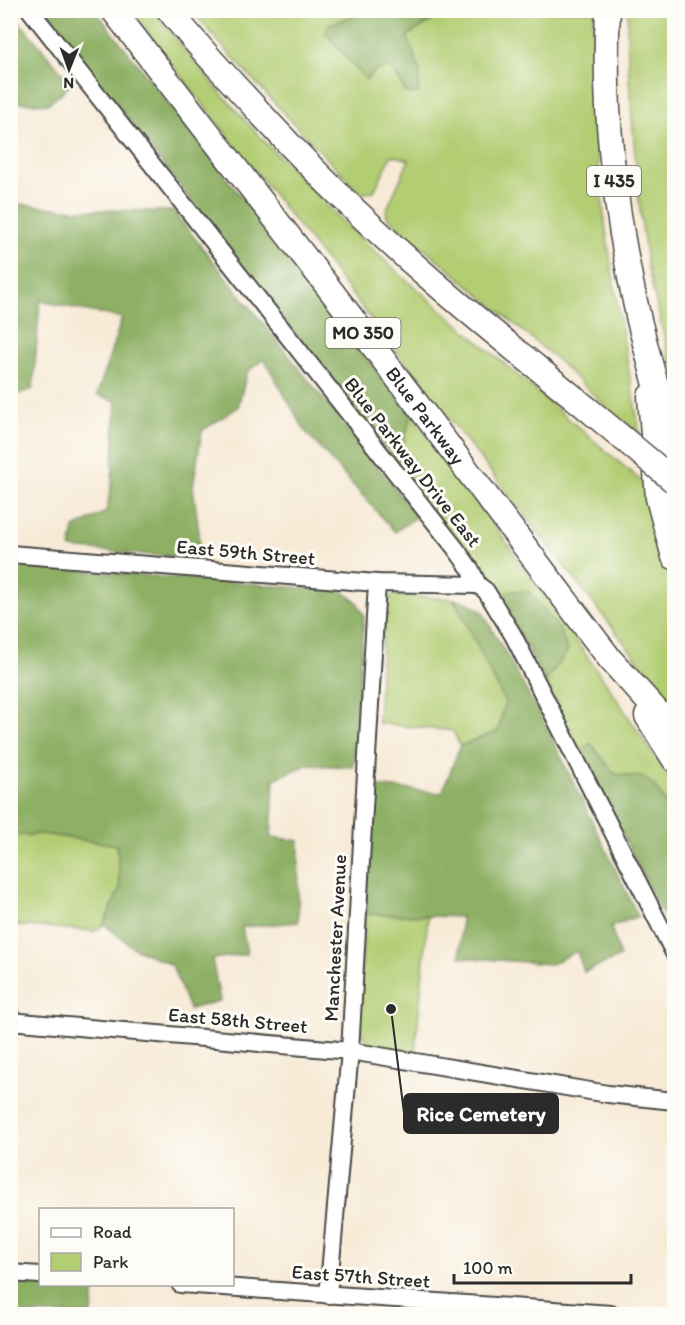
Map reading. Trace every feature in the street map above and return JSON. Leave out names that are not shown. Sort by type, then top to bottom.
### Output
[{"type":"highway","name":"Blue Parkway","points":[[112,10],[339,301],[610,659],[675,730]]},
{"type":"highway","points":[[170,10],[202,51],[341,198],[434,282],[675,481]]},
{"type":"highway","name":"I 435","points":[[608,10],[607,95],[616,206],[646,349],[675,438]]},
{"type":"highway","points":[[646,349],[658,498],[675,558]]},
{"type":"highway","points":[[610,659],[675,759]]},
{"type":"street","name":"Blue Parkway Drive East","points":[[30,10],[456,549],[471,570],[478,585],[486,591],[513,635],[675,953]]},
{"type":"street","name":"East 59th Street","points":[[10,554],[377,583],[478,585]]},
{"type":"street","name":"Manchester Avenue","points":[[328,1294],[350,1051],[377,583]]},
{"type":"street","name":"East 58th Street","points":[[10,1021],[350,1051],[608,1094],[675,1101]]},
{"type":"street","points":[[10,1273],[39,1275]]},
{"type":"street","name":"East 57th Street","points":[[210,1286],[545,1312],[611,1314]]},
{"type":"green space","points":[[249,10],[368,11],[328,25],[366,79],[377,69],[389,68],[399,79],[406,93],[417,93],[420,71],[407,36],[447,11],[594,11],[594,117],[599,171],[613,277],[640,434],[614,414],[555,358],[387,217],[386,211],[409,160],[392,155],[374,191],[362,194],[275,104],[192,11],[233,11],[237,15]]},
{"type":"green space","points":[[10,11],[72,84],[48,104],[11,102]]},
{"type":"green space","points":[[43,11],[96,11],[411,414],[398,465]]},
{"type":"green space","points":[[130,11],[153,11],[264,141],[343,222],[396,271],[648,487],[674,588],[674,706]]},
{"type":"green space","points":[[368,11],[447,11],[407,36],[420,71],[418,93],[406,93],[399,79],[389,68],[377,69],[366,80],[326,34],[328,25]]},
{"type":"green space","points":[[628,11],[674,11],[674,378],[647,265],[638,193],[629,79]]},
{"type":"green space","points":[[10,203],[74,210],[173,211],[417,516],[395,532],[305,431],[264,359],[247,372],[238,407],[202,431],[193,487],[200,559],[70,548],[74,528],[106,512],[112,483],[116,401],[97,395],[122,318],[40,301],[33,389],[11,396]]},
{"type":"green space","points":[[411,414],[493,523],[610,689],[674,785],[674,816],[652,785],[638,778],[615,774],[591,744],[580,750],[545,682],[510,591],[500,598],[398,465]]},
{"type":"green space","points":[[10,565],[342,591],[357,602],[364,616],[353,767],[307,765],[274,779],[271,837],[299,841],[298,922],[242,927],[247,954],[212,959],[220,1001],[189,1009],[172,965],[134,948],[104,924],[120,888],[117,845],[42,834],[11,836],[10,708],[14,632],[11,631]]},
{"type":"green space","points":[[510,591],[528,591],[559,628],[568,651],[545,682],[500,598]]},
{"type":"green space","points":[[393,595],[454,599],[505,702],[498,731],[460,746],[453,731],[378,723],[384,602]]},
{"type":"green space","points":[[454,599],[466,602],[482,611],[546,726],[638,916],[611,927],[620,957],[584,972],[577,951],[551,964],[460,957],[461,917],[365,914],[373,786],[442,793],[460,746],[498,731],[505,702]]},
{"type":"green space","points":[[591,744],[615,774],[642,777],[655,786],[674,816],[674,937],[580,750]]},
{"type":"green space","points":[[42,834],[117,845],[120,888],[104,924],[95,931],[11,925],[11,836]]},
{"type":"green space","points":[[365,914],[428,916],[415,1054],[379,1047],[372,1044],[361,1031],[358,1021]]},
{"type":"green space","points":[[10,1283],[94,1288],[92,1314],[11,1314]]},
{"type":"place","name":"Rice Cemetery","points":[[391,1009]]}]
